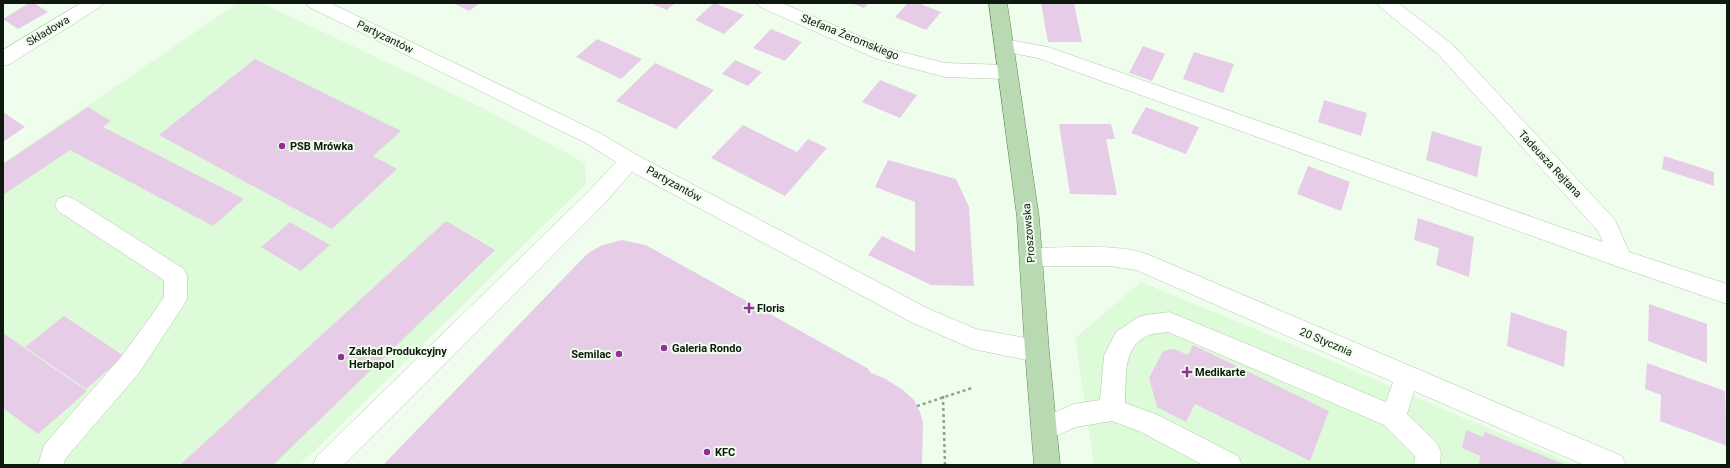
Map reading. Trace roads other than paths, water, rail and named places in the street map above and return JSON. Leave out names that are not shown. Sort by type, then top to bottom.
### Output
[{"type":"main road","name":"Proszowska","points":[[998,3],[1028,217],[1032,257],[1037,351],[1047,465]]},
{"type":"street","name":"Składowa","points":[[3,58],[94,3]]},
{"type":"street","name":"Partyzantów","points":[[315,3],[594,138],[630,161],[919,315],[973,339],[1037,351]]},
{"type":"street","name":"Stefana Żeromskiego","points":[[766,3],[884,54],[945,70],[1007,72]]},
{"type":"street","name":"Tadeusza Rejtana","points":[[1386,3],[1445,49],[1607,226],[1621,258]]},
{"type":"street","points":[[1004,45],[1041,52],[1621,258],[1727,294]]},
{"type":"street","points":[[326,465],[590,203],[630,161]]},
{"type":"street","points":[[51,465],[53,454],[130,365],[175,299],[176,276],[66,205]]},
{"type":"street","name":"20 Stycznia","points":[[1032,257],[1110,257],[1139,261],[1612,465]]},
{"type":"street","points":[[1112,410],[1116,356],[1124,339],[1145,325],[1169,322],[1394,417],[1428,452],[1427,465]]},
{"type":"street","points":[[1394,417],[1407,377]]},
{"type":"street","points":[[1044,429],[1074,416],[1112,410],[1149,423],[1229,465]]},
{"type":"place","name":"PSB Mrówka","points":[[282,146]]},
{"type":"place","name":"Floris","points":[[749,308]]},
{"type":"place","name":"Galeria Rondo","points":[[664,348]]},
{"type":"place","name":"Semilac","points":[[619,354]]},
{"type":"place","name":"Zakład Produkcyjny Herbapol","points":[[341,357]]},
{"type":"place","name":"Medikarte","points":[[1187,372]]},
{"type":"place","name":"KFC","points":[[707,452]]}]
